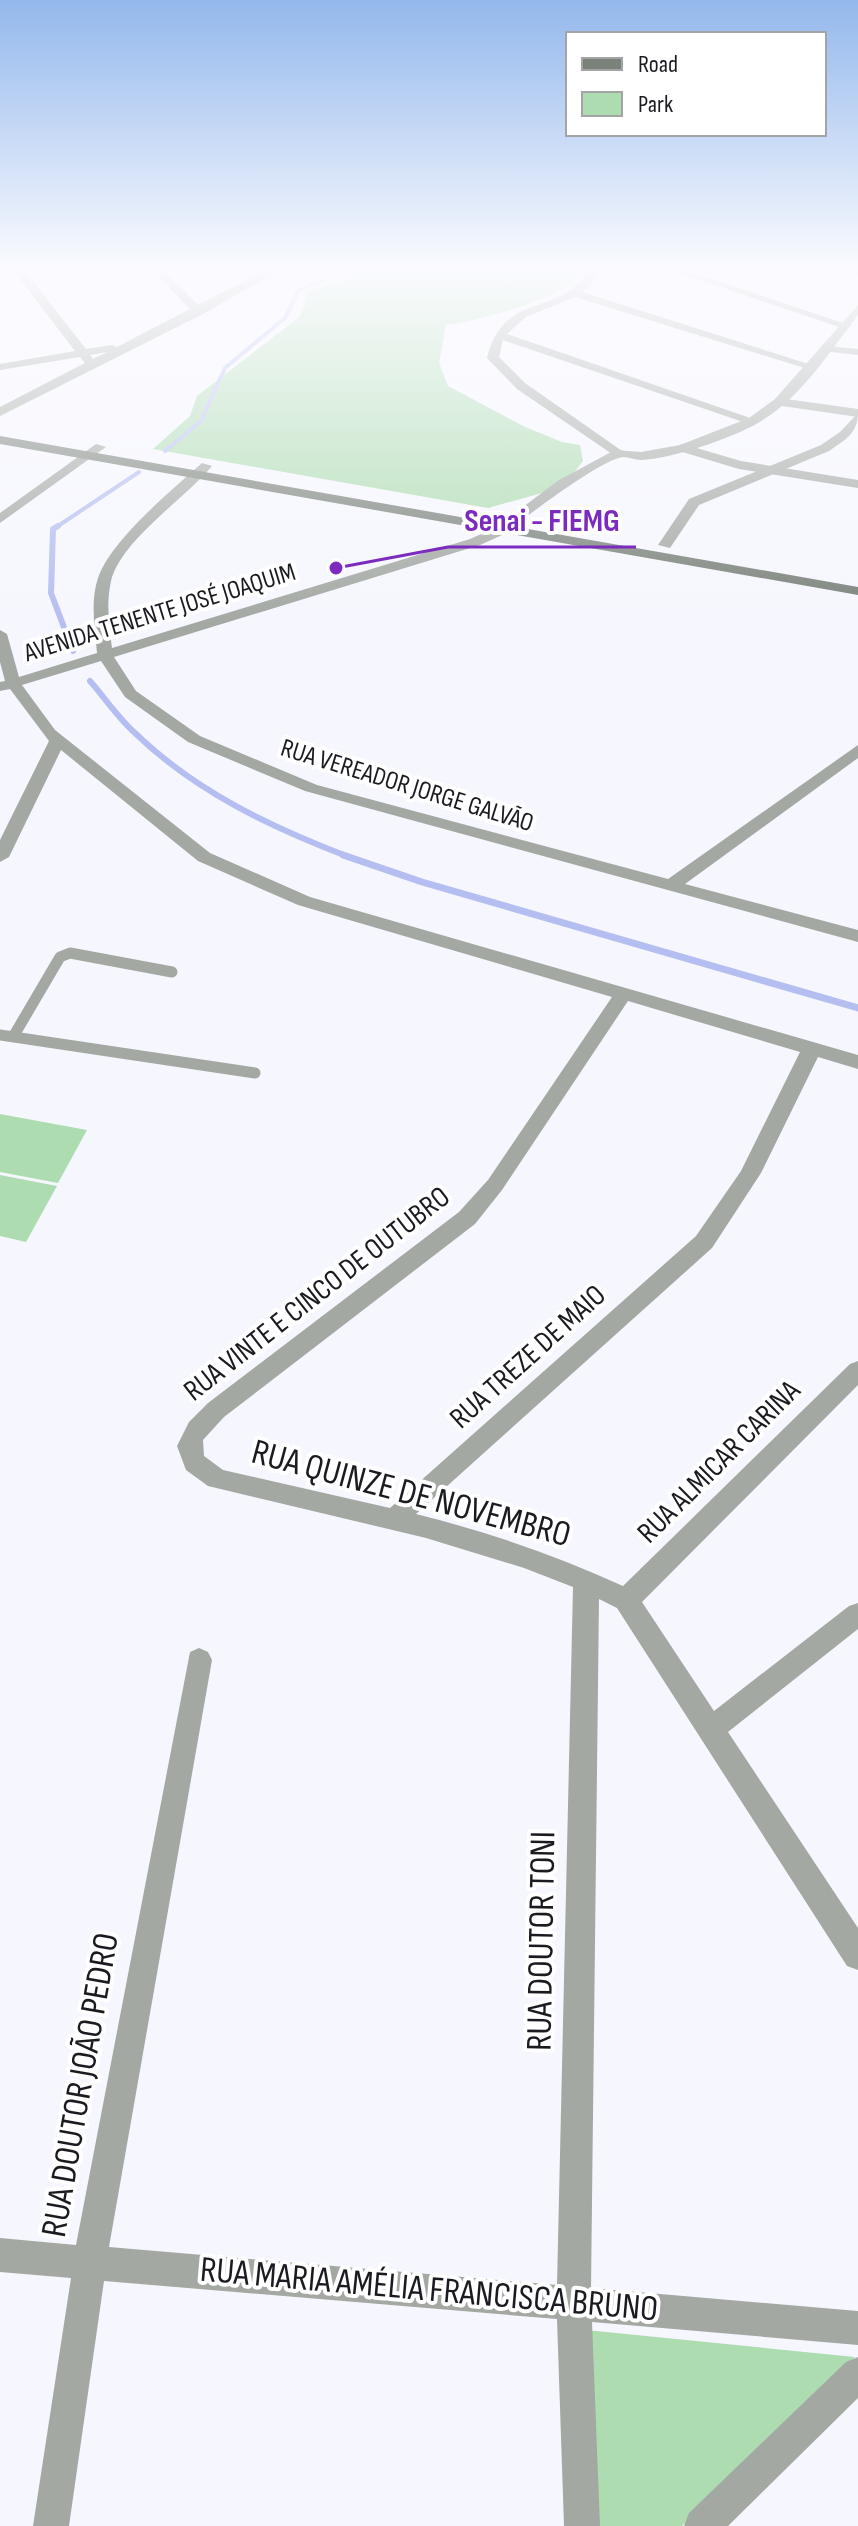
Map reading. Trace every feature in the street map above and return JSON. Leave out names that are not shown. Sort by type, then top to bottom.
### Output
[{"type":"main road","points":[[0,430],[94,451],[509,524],[665,545],[858,578]]},
{"type":"main road","points":[[0,440],[94,451]]},
{"type":"main road","points":[[509,524],[647,554],[858,591]]},
{"type":"main road","points":[[647,554],[665,545]]},
{"type":"street","points":[[0,412],[48,388]]},
{"type":"street","points":[[524,388],[619,453],[641,456],[683,448],[753,421],[792,388]]},
{"type":"street","points":[[655,388],[753,421]]},
{"type":"street","points":[[779,402],[858,415]]},
{"type":"street","points":[[665,545],[694,502],[835,443],[858,415]]},
{"type":"street","points":[[683,448],[707,458],[858,484]]},
{"type":"street","points":[[0,519],[94,451]]},
{"type":"street","name":"AVENIDA TENENTE JOSÉ JOAQUIM","points":[[7,685],[475,542],[509,524],[564,483],[619,453]]},
{"type":"street","name":"RUA VEREADOR JORGE GALVÃO","points":[[200,470],[135,532],[105,577],[100,608],[105,655],[130,694],[194,739],[311,788],[858,936]]},
{"type":"street","points":[[0,634],[7,685],[49,733],[204,857],[304,901],[858,1062]]},
{"type":"street","points":[[0,857],[58,740]]},
{"type":"street","points":[[670,886],[858,750]]},
{"type":"street","name":"RUA VINTE E CINCO DE OUTUBRO","points":[[190,1454],[189,1442],[193,1431],[216,1410],[467,1218],[495,1185],[624,993]]},
{"type":"street","name":"RUA TREZE DE MAIO","points":[[394,1519],[704,1242],[729,1211],[812,1048]]},
{"type":"street","name":"RUA ALMICAR CARINA","points":[[626,1600],[858,1370]]},
{"type":"street","name":"RUA QUINZE DE NOVEMBRO","points":[[190,1454],[199,1470],[217,1479],[394,1519],[586,1579],[626,1600],[858,1955]]},
{"type":"street","name":"RUA DOUTOR TONI","points":[[582,2526],[574,2305],[586,1579]]},
{"type":"street","points":[[710,1730],[858,1614]]},
{"type":"street","name":"RUA DOUTOR JOÃO PEDRO","points":[[51,2526],[90,2261],[199,1660]]},
{"type":"street","name":"RUA MARIA AMÉLIA FRANCISCA BRUNO","points":[[0,2255],[858,2328]]},
{"type":"street","points":[[702,2526],[858,2374]]},
{"type":"lane","points":[[13,1037],[60,957],[70,953],[172,972]]},
{"type":"lane","points":[[0,1035],[255,1073]]},
{"type":"green space","points":[[208,388],[452,388],[523,426],[562,442],[580,445],[583,461],[573,474],[549,491],[488,508],[153,449],[190,416],[197,396]]},
{"type":"green space","points":[[0,1114],[87,1130],[58,1183],[0,1172]]},
{"type":"green space","points":[[0,1175],[57,1186],[26,1242],[0,1236]]},
{"type":"green space","points":[[586,2330],[855,2357],[682,2526],[595,2526]]},
{"type":"waterway","points":[[165,451],[201,421],[216,388]]},
{"type":"waterway","points":[[58,526],[139,472]]},
{"type":"waterway","points":[[58,526],[53,529],[51,593],[73,651]]},
{"type":"waterway","points":[[90,681],[129,727],[183,773],[263,820],[349,857]]},
{"type":"waterway","points":[[343,855],[422,882],[858,1008]]},
{"type":"place","name":"Senai - FIEMG","points":[[336,568]]}]
